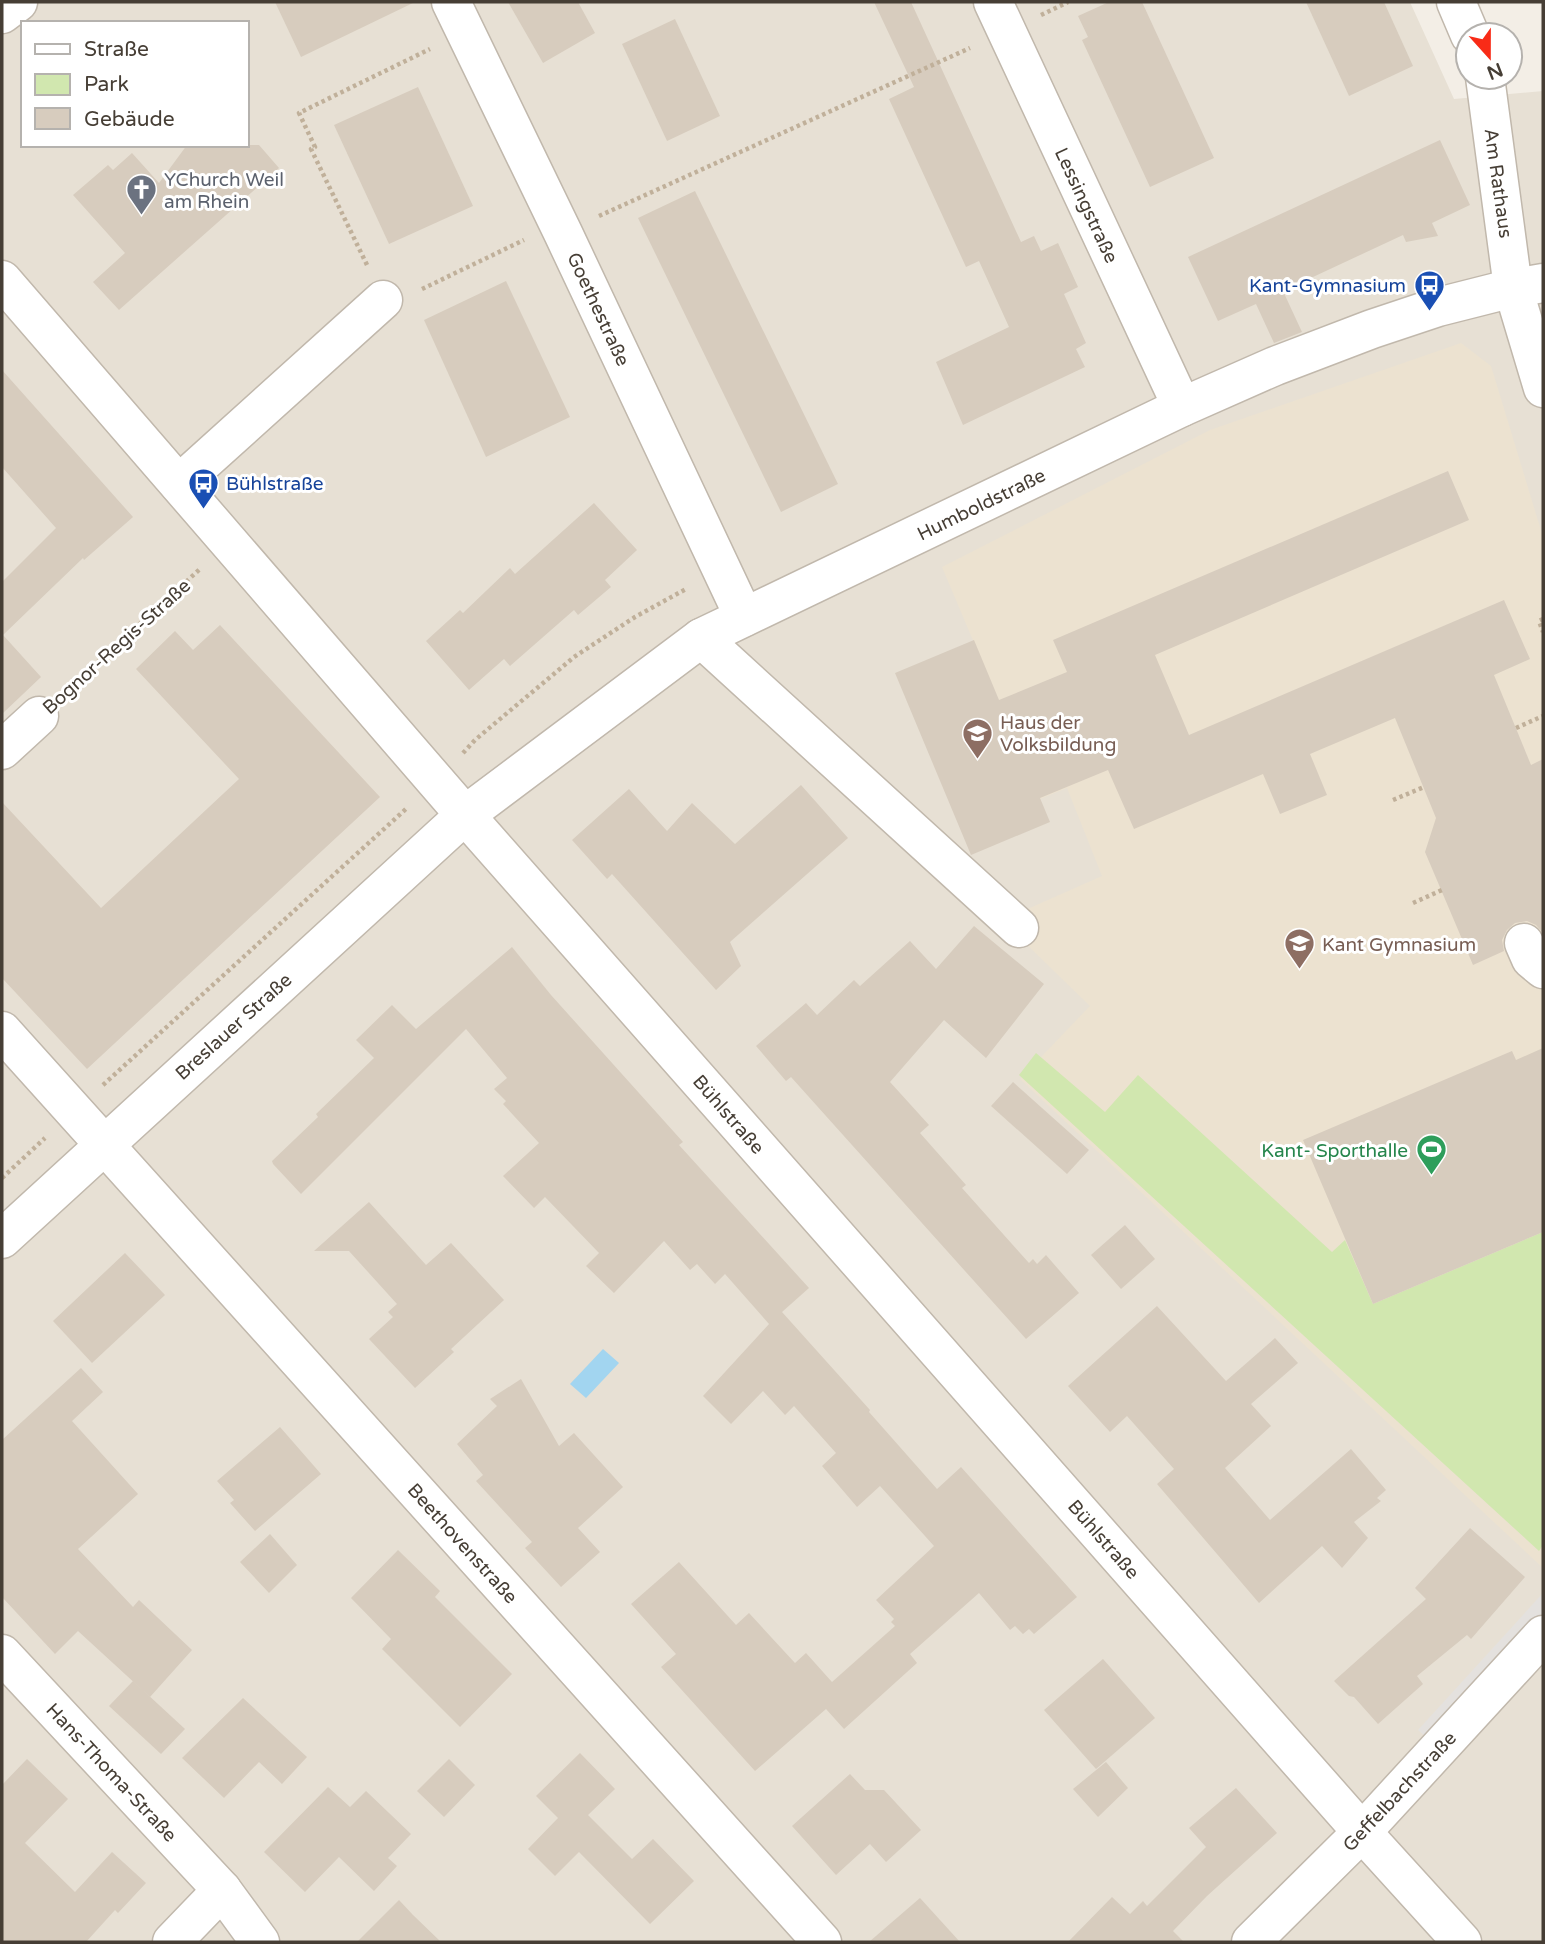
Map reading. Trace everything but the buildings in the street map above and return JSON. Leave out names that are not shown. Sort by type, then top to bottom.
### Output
[{"type":"street","points":[[2,14],[18,2]]},
{"type":"street","points":[[1456,2],[1464,21]]},
{"type":"street","name":"Lessingstraße","points":[[1000,16],[1182,407]]},
{"type":"street","name":"Goethestraße","points":[[458,17],[561,228],[744,617]]},
{"type":"street","name":"Am Rathaus","points":[[1488,91],[1528,286],[1543,388]]},
{"type":"street","name":"Bühlstraße","points":[[2,280],[465,815],[1462,1942]]},
{"type":"street","name":"Humboldstraße","points":[[465,815],[701,638],[1182,407],[1275,366],[1438,307],[1528,286]]},
{"type":"street","points":[[179,484],[383,300]]},
{"type":"street","points":[[701,638],[1019,928]]},
{"type":"street","name":"Bognor-Regis-Straße","points":[[2,750],[39,716]]},
{"type":"street","name":"Breslauer Straße","points":[[2,1238],[465,815]]},
{"type":"street","points":[[2,1031],[104,1143]]},
{"type":"street","name":"Beethovenstraße","points":[[104,1143],[822,1942]]},
{"type":"street","name":"Geffelbachstraße","points":[[1251,1942],[1362,1832],[1543,1635]]},
{"type":"street","name":"Hans-Thoma-Straße","points":[[2,1654],[222,1890],[260,1942]]},
{"type":"street","points":[[172,1942],[222,1890]]},
{"type":"path","points":[[458,17],[299,113],[315,147],[311,149],[386,306],[561,228],[1000,16],[1068,2]]},
{"type":"path","name":"Bognor-Regis-Straße","points":[[39,716],[230,543]]},
{"type":"path","points":[[2,1178],[437,781],[475,740],[573,657],[635,617],[721,569]]},
{"type":"path","points":[[1543,619],[1539,621],[1543,632]]},
{"type":"path","points":[[1516,728],[1543,716]]},
{"type":"path","points":[[1393,800],[1423,787]]},
{"type":"path","points":[[1413,902],[1442,890]]},
{"type":"shaded area","points":[[2,2],[1410,2],[1454,99],[1543,91],[1543,1942],[2,1942]]},
{"type":"shaded area","name":"Kant Gymnasium","points":[[1461,343],[1491,366],[1543,537],[1543,1568],[1020,1079],[1090,1006],[1018,936],[1023,911],[1102,876],[1067,788],[1040,799],[942,567],[1210,430]]},
{"type":"shaded area","points":[[1543,1593],[1543,1635],[1439,1749],[1418,1730]]},
{"type":"green space","points":[[1036,1053],[1105,1112],[1138,1075],[1332,1252],[1345,1240],[1373,1304],[1543,1232],[1543,1545],[1539,1551],[1019,1075]]},
{"type":"water","points":[[603,1349],[619,1363],[586,1398],[570,1384]]},
{"type":"place","name":"YChurch Weil am Rhein","points":[[141,217]]},
{"type":"place","name":"Kant-Gymnasium","points":[[1429,312]]},
{"type":"place","name":"Bühlstraße","points":[[203,510]]},
{"type":"place","name":"Haus der Volksbildung","points":[[977,760]]},
{"type":"place","name":"Kant Gymnasium","points":[[1299,971]]},
{"type":"place","name":"Kant- Sporthalle","points":[[1431,1177]]}]
